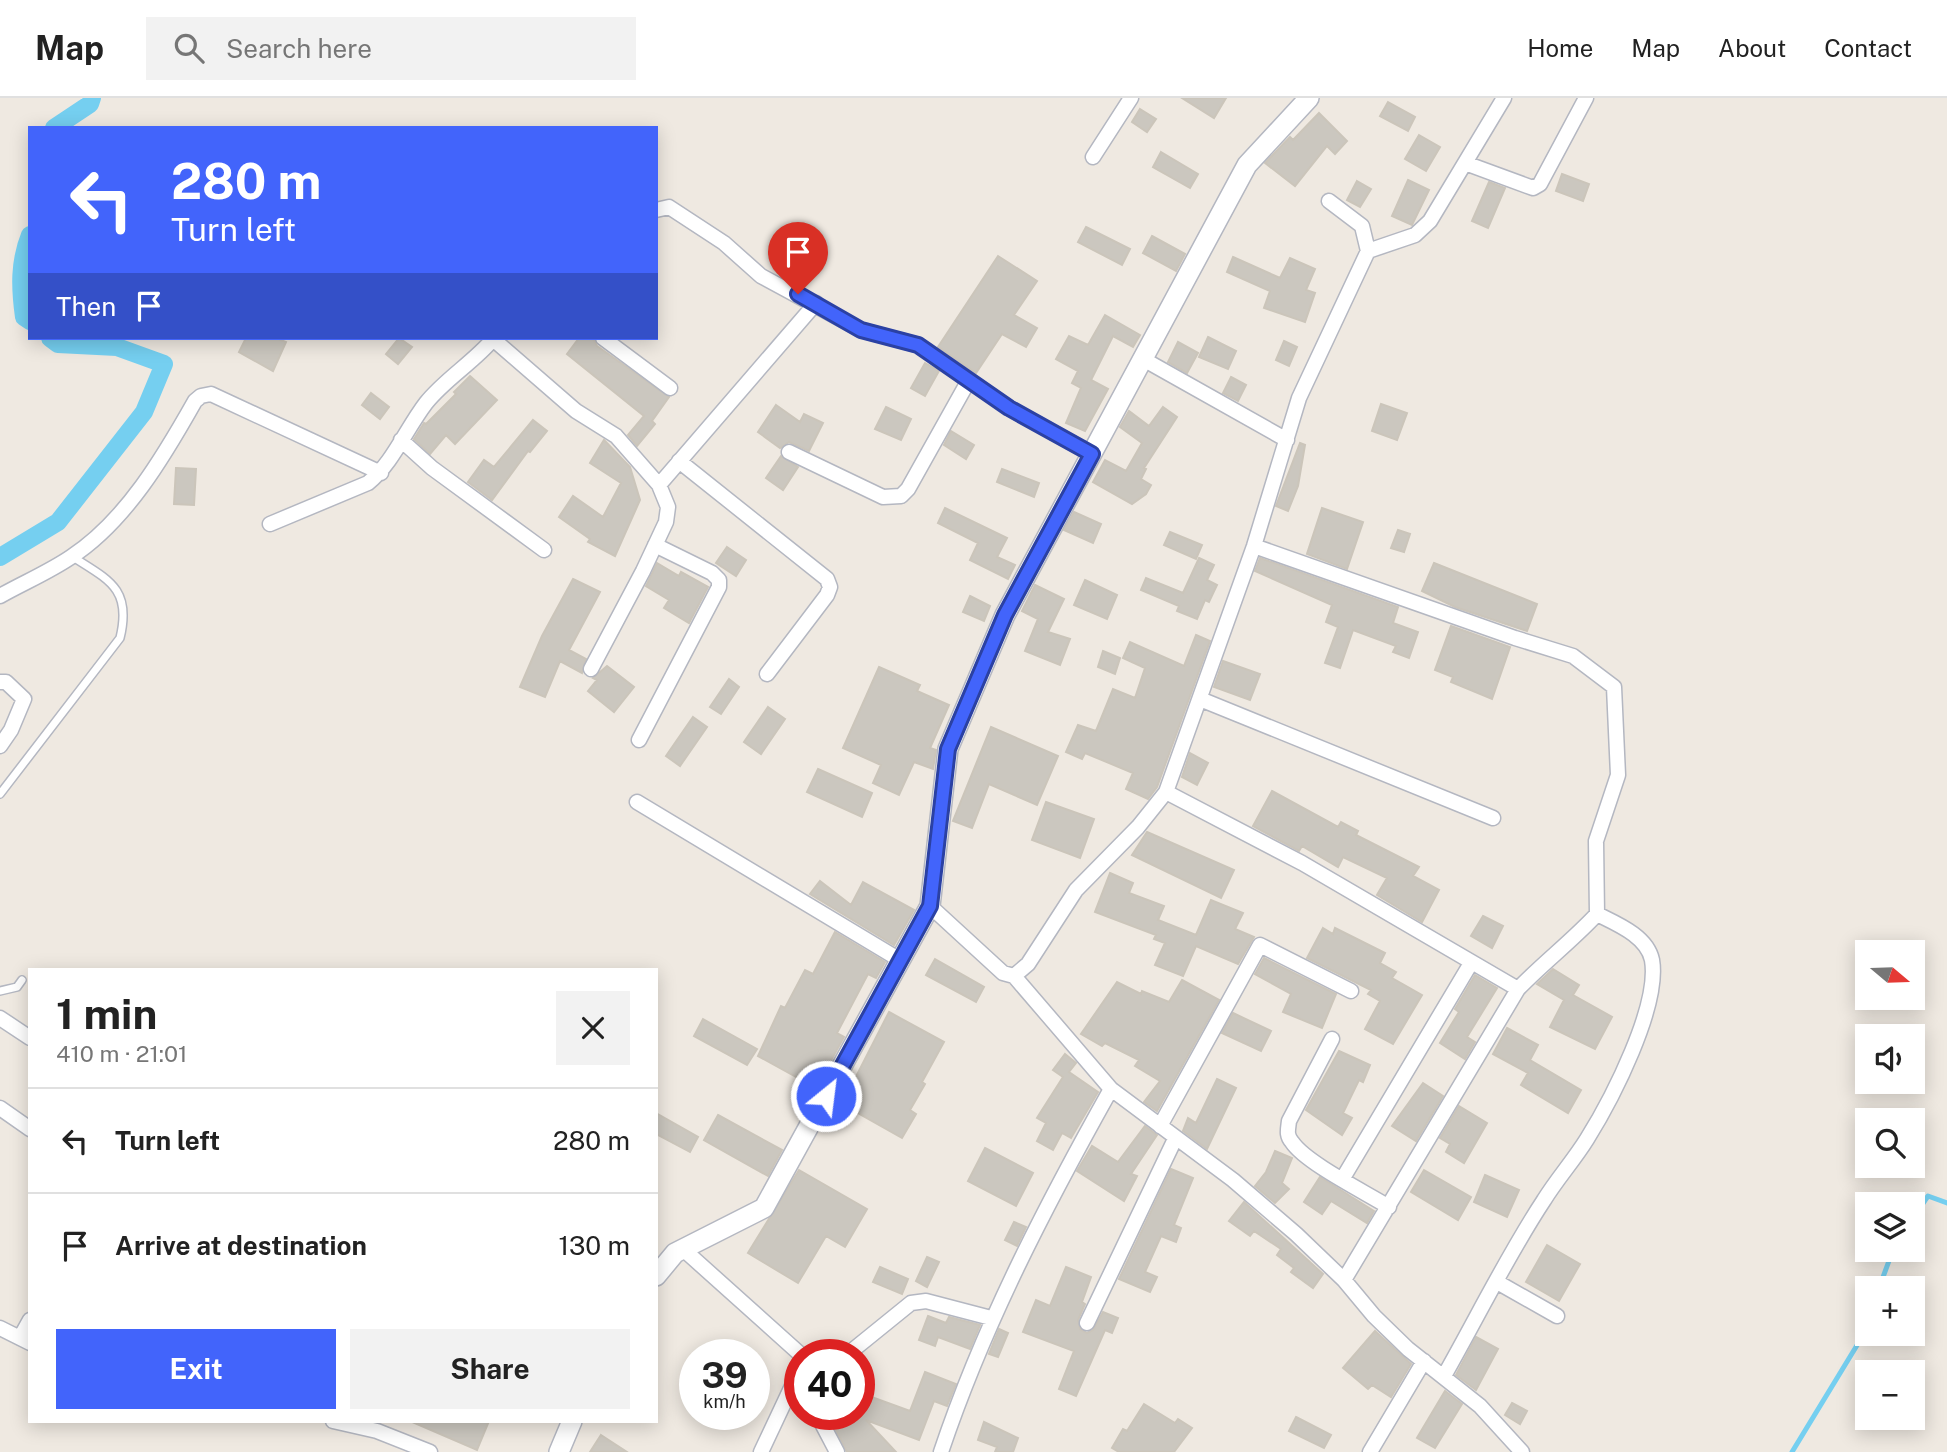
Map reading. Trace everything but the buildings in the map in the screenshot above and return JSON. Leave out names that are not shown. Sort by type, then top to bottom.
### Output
[{"type":"street","points":[[1093,157],[1131,98]]},
{"type":"street","points":[[1368,251],[1415,235],[1430,221],[1504,98]]},
{"type":"street","points":[[1465,163],[1533,188],[1540,184],[1586,98]]},
{"type":"street","points":[[658,1273],[675,1252],[764,1208],[930,906],[948,749],[1005,615],[1247,165],[1304,99]]},
{"type":"street","points":[[1014,976],[1028,964],[1076,890],[1138,827],[1166,792],[1254,546],[1299,398],[1368,251],[1363,226],[1329,201]]},
{"type":"street","points":[[658,210],[669,207],[724,243],[761,276],[816,303],[861,330],[918,345],[1009,408],[1092,454]]},
{"type":"street","points":[[659,485],[816,303]]},
{"type":"street","points":[[270,524],[368,483],[381,473],[428,401],[491,340]]},
{"type":"street","points":[[495,340],[576,411],[617,436],[659,485],[668,507],[655,545],[592,669]]},
{"type":"street","points":[[606,340],[670,388]]},
{"type":"street","points":[[1143,359],[1287,440]]},
{"type":"street","points":[[789,452],[883,497],[901,496],[969,380]]},
{"type":"street","points":[[0,596],[72,556],[121,511],[166,455],[195,401],[201,396],[211,394],[381,473]]},
{"type":"street","points":[[401,440],[432,468],[544,550]]},
{"type":"street","points":[[679,461],[827,579],[830,587],[827,595],[767,674]]},
{"type":"street","points":[[639,740],[719,587],[719,580],[712,573],[655,545]]},
{"type":"street","points":[[1254,546],[1573,656],[1614,687],[1618,775],[1596,841],[1597,914],[1570,944],[1547,959],[1518,989],[1344,1280]]},
{"type":"street","points":[[0,682],[6,682],[24,699],[11,730],[0,746]]},
{"type":"street","points":[[1200,699],[1493,818]]},
{"type":"street","points":[[1166,792],[1303,863],[1518,989]]},
{"type":"street","points":[[637,802],[900,960]]},
{"type":"street","points":[[930,906],[1003,974],[1014,976],[1111,1089],[1233,1180],[1344,1280],[1374,1316],[1424,1362],[1480,1406],[1522,1452]]},
{"type":"street","points":[[1444,1376],[1543,1200],[1588,1138],[1644,1023],[1653,982],[1652,958],[1643,942],[1597,914]]},
{"type":"street","points":[[1160,1125],[1260,945],[1351,991]]},
{"type":"street","points":[[1343,1178],[1471,963]]},
{"type":"street","points":[[0,1018],[28,1037]]},
{"type":"street","points":[[1332,1039],[1289,1121],[1287,1133],[1292,1143],[1306,1156],[1389,1207]]},
{"type":"street","points":[[941,1452],[991,1318],[1034,1228],[1111,1089]]},
{"type":"street","points":[[0,1108],[28,1128]]},
{"type":"street","points":[[1087,1323],[1175,1139]]},
{"type":"street","points":[[683,1249],[784,1340]]},
{"type":"street","points":[[1497,1282],[1557,1316]]},
{"type":"street","points":[[867,1339],[911,1303],[926,1301],[991,1318]]},
{"type":"street","points":[[0,1328],[25,1340]]},
{"type":"street","points":[[1370,1452],[1424,1362]]},
{"type":"street","points":[[761,1452],[784,1403]]},
{"type":"street","points":[[342,1423],[377,1431],[430,1452]]},
{"type":"street","points":[[559,1452],[571,1423]]},
{"type":"street","points":[[825,1430],[837,1452]]},
{"type":"lane","points":[[0,794],[120,638],[125,619],[121,593],[110,580],[72,556]]},
{"type":"lane","points":[[0,991],[16,987],[22,980]]},
{"type":"waterway","points":[[57,126],[90,104],[92,98]]},
{"type":"waterway","points":[[28,242],[22,265],[21,285],[24,317],[28,320]]},
{"type":"waterway","points":[[0,557],[58,522],[144,412],[164,364],[117,347],[58,344],[53,340]]},
{"type":"waterway","points":[[1925,1200],[1928,1196],[1947,1203]]},
{"type":"waterway","points":[[1883,1276],[1889,1262]]},
{"type":"waterway","points":[[1792,1452],[1857,1346]]},
{"type":"route","points":[[798,294],[861,330],[918,345],[1009,408],[1092,454],[1005,615],[948,749],[930,906],[826,1096]]}]
